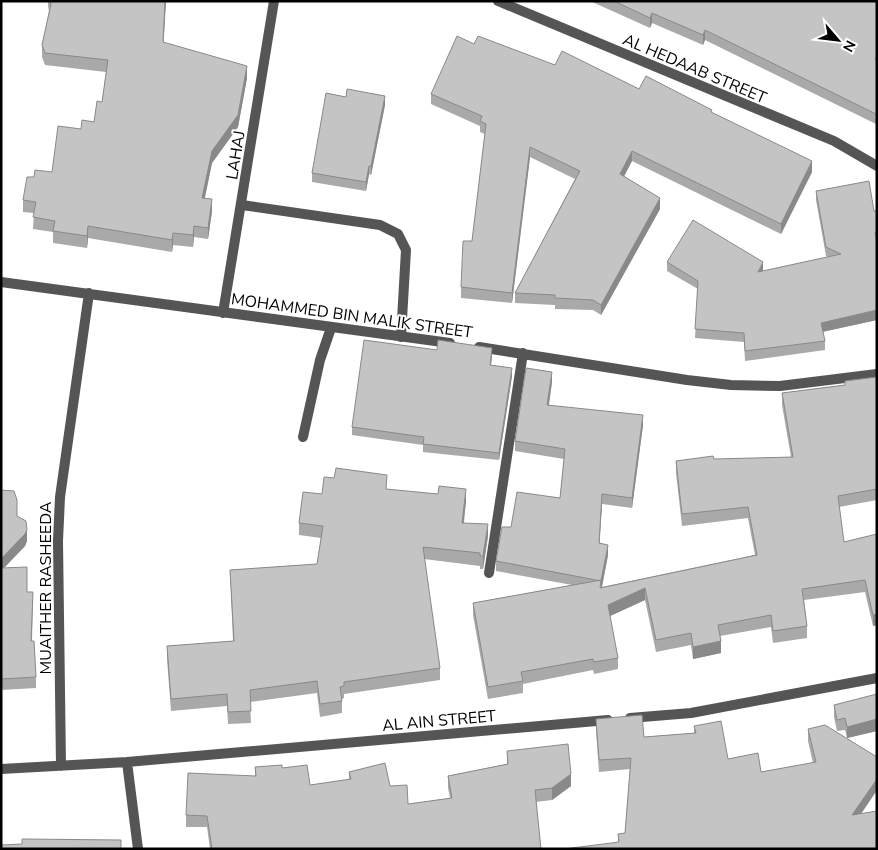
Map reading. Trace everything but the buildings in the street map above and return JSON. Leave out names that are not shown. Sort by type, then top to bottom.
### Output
[{"type":"street","name":"LAHAJ","points":[[223,313],[274,1]]},
{"type":"street","name":"AL HEDAAB STREET","points":[[498,1],[834,141],[877,166]]},
{"type":"street","points":[[242,205],[380,226],[398,234],[406,250],[401,337]]},
{"type":"street","name":"MOHAMMED BIN MALIK STREET","points":[[1,282],[523,353],[687,380],[731,385],[780,386],[877,374]]},
{"type":"street","name":"MUAITHER RASHEEDA","points":[[61,766],[58,532],[60,497],[89,293]]},
{"type":"street","points":[[302,437],[320,360],[331,328]]},
{"type":"street","points":[[489,573],[523,353]]},
{"type":"street","name":"AL AIN STREET","points":[[1,769],[127,762],[691,713],[877,678]]},
{"type":"street","points":[[127,762],[138,849]]}]
